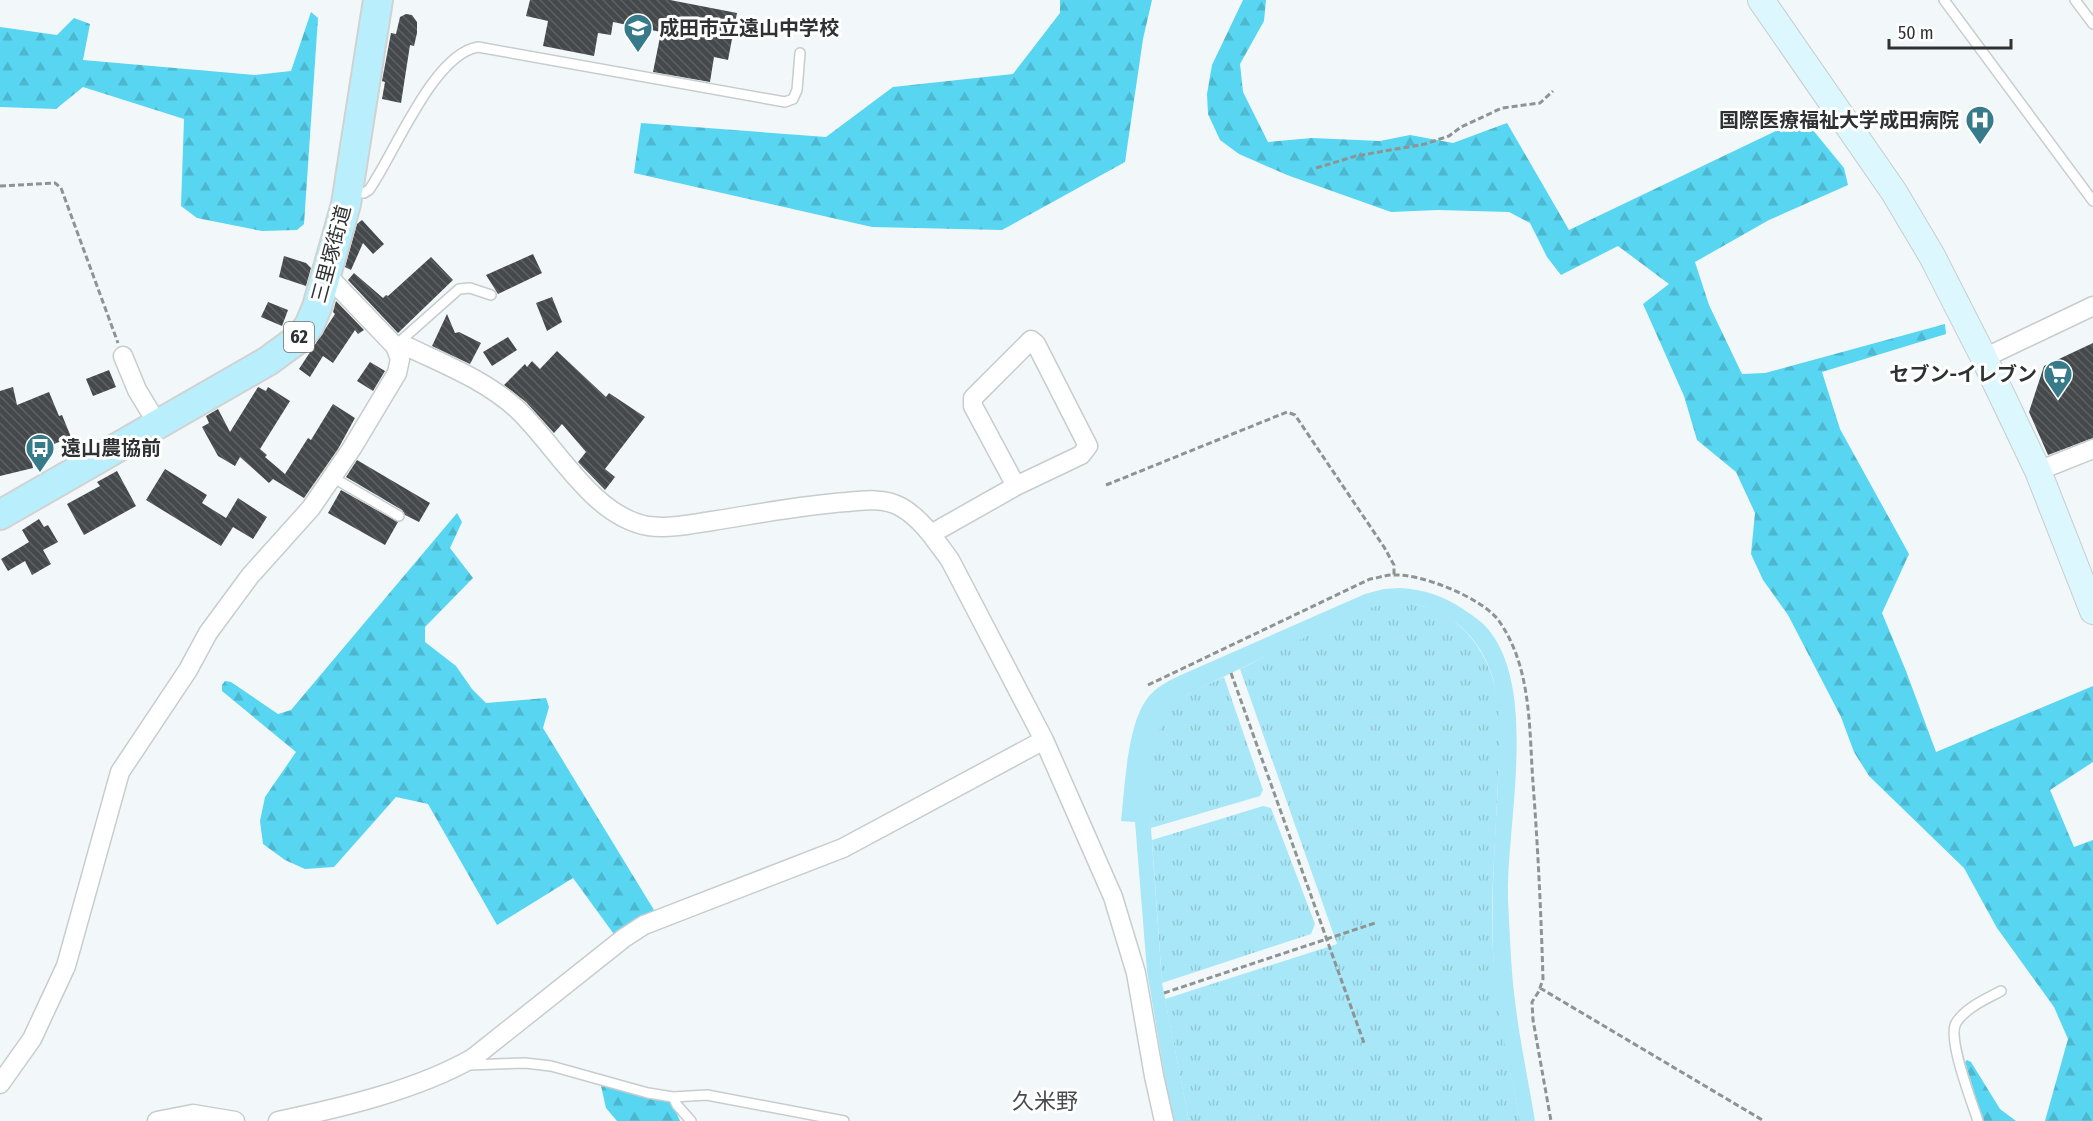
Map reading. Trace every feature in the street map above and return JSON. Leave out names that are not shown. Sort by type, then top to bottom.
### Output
[{"type":"main road","name":"三里塚街道","points":[[0,514],[268,361],[298,339],[309,326],[317,307],[346,204],[378,0]]},
{"type":"street","points":[[1761,0],[1894,192],[1932,256],[2038,471],[2093,611]]},
{"type":"street","points":[[0,1084],[32,1039],[66,966],[120,772],[188,670],[208,633],[250,576],[311,507],[397,373],[400,359],[396,346],[326,274]]},
{"type":"street","points":[[1984,358],[2093,306]]},
{"type":"street","points":[[931,534],[1016,486],[1081,455],[1088,446],[1036,344],[1031,340],[973,398],[973,406],[1016,486]]},
{"type":"street","points":[[396,346],[408,347],[486,385],[518,410],[588,490],[622,518],[638,524],[678,526],[832,503],[869,500],[900,507],[931,534],[950,560],[1044,740],[1113,897],[1136,973],[1164,1121]]},
{"type":"street","points":[[123,356],[137,390],[158,423]]},
{"type":"street","points":[[2038,471],[2093,449]]},
{"type":"street","points":[[278,1121],[381,1095],[459,1066],[473,1058],[624,938],[644,925],[843,848],[1044,740]]},
{"type":"street","points":[[157,1121],[193,1113],[235,1121]]},
{"type":"lane","points":[[1944,0],[2093,201]]},
{"type":"lane","points":[[2075,0],[2093,24]]},
{"type":"lane","points":[[346,204],[358,192],[364,193],[369,190],[425,94],[451,63],[463,51],[470,48],[478,47],[785,102],[793,99],[797,90],[800,53]]},
{"type":"lane","points":[[396,346],[459,289],[470,288],[491,295]]},
{"type":"lane","points":[[332,477],[399,516]]},
{"type":"lane","points":[[1978,1121],[1955,1049],[1954,1030],[1956,1023],[1964,1014],[2001,992]]},
{"type":"lane","points":[[459,1066],[487,1063],[551,1066],[648,1093],[673,1097],[707,1095],[844,1121]]},
{"type":"lane","points":[[673,1097],[691,1121]]},
{"type":"path","points":[[1316,168],[1356,156],[1398,150],[1449,136],[1461,127],[1502,108],[1540,103],[1553,91]]},
{"type":"path","points":[[0,186],[55,183],[61,188],[123,356]]},
{"type":"path","points":[[1106,485],[1287,412],[1295,415],[1384,547],[1394,565],[1394,575]]},
{"type":"path","points":[[1148,685],[1370,579],[1394,575],[1412,577],[1452,589],[1478,603],[1498,619],[1510,640],[1523,679],[1529,707],[1540,877],[1543,979],[1532,1002],[1533,1020],[1551,1121]]},
{"type":"path","points":[[1231,674],[1364,1043]]},
{"type":"path","points":[[1164,993],[1375,923]]},
{"type":"path","points":[[1540,988],[1764,1121]]},
{"type":"green space","points":[[1060,0],[1152,0],[1143,39],[1125,162],[1002,230],[872,227],[634,173],[641,123],[826,137],[893,87],[1013,74],[1060,13]]},
{"type":"green space","points":[[1243,0],[1266,0],[1264,21],[1240,64],[1243,92],[1268,142],[1312,138],[1380,141],[1410,135],[1453,143],[1507,123],[1569,230],[1803,118],[1844,168],[1848,185],[1769,220],[1695,262],[1709,305],[1742,374],[1765,373],[1945,324],[1946,334],[1822,372],[1840,429],[1909,554],[1882,613],[1936,752],[2093,686],[2093,762],[2050,790],[2074,847],[2093,840],[2093,1121],[2045,1121],[2068,1039],[2054,1007],[1997,928],[1964,868],[1869,776],[1854,752],[1841,717],[1788,615],[1763,580],[1751,554],[1755,513],[1736,472],[1697,440],[1684,396],[1643,304],[1669,284],[1618,246],[1561,275],[1547,257],[1530,223],[1509,212],[1438,210],[1391,212],[1287,175],[1239,154],[1220,140],[1208,114],[1207,94],[1212,65]]},
{"type":"green space","points":[[311,12],[318,18],[304,224],[297,230],[262,231],[197,218],[181,206],[184,119],[83,87],[56,109],[0,107],[0,27],[57,35],[74,18],[90,24],[83,60],[255,75],[291,71]]},
{"type":"green space","points":[[457,513],[462,522],[450,548],[473,578],[425,627],[425,642],[456,666],[472,689],[486,703],[546,698],[549,707],[543,728],[657,915],[616,937],[573,878],[497,925],[428,804],[396,797],[334,867],[305,869],[285,860],[263,844],[260,821],[265,797],[296,752],[222,691],[222,685],[225,681],[231,682],[278,714],[291,710]]},
{"type":"green space","points":[[1400,588],[1441,597],[1456,604],[1482,623],[1503,655],[1512,687],[1516,722],[1516,760],[1508,900],[1510,941],[1516,1009],[1535,1121],[1520,1121],[1503,1036],[1494,972],[1493,888],[1499,731],[1498,705],[1493,679],[1474,641],[1451,619],[1429,608],[1396,602],[1375,606],[1351,615],[1188,694],[1167,714],[1156,738],[1153,755],[1151,828],[1162,983],[1189,1121],[1172,1121],[1147,971],[1135,822],[1121,821],[1128,755],[1136,720],[1142,706],[1154,691],[1180,676],[1365,594]]},
{"type":"green space","points":[[1393,601],[1418,605],[1439,612],[1457,624],[1472,639],[1484,657],[1498,700],[1500,752],[1492,932],[1500,1015],[1520,1121],[1189,1121],[1165,999],[1337,944],[1240,669],[1335,621]]},
{"type":"green space","points":[[1224,677],[1263,790],[1260,796],[1151,828],[1152,760],[1160,727],[1168,712],[1179,700]]},
{"type":"green space","points":[[1263,806],[1271,808],[1315,924],[1311,934],[1162,983],[1152,840]]},
{"type":"green space","points":[[1967,1060],[1971,1062],[2000,1109],[2016,1121],[1983,1121],[1965,1062]]},
{"type":"green space","points":[[601,1086],[670,1098],[680,1121],[617,1121],[606,1108]]},
{"type":"building","points":[[530,0],[670,0],[737,13],[728,60],[714,57],[710,82],[653,72],[661,32],[613,22],[611,35],[598,33],[594,56],[543,46],[548,21],[526,16]]},
{"type":"building","points":[[406,14],[412,15],[417,22],[417,33],[414,46],[410,45],[401,103],[382,99],[385,82],[382,81],[391,33],[396,34],[400,17]]},
{"type":"building","points":[[362,220],[384,244],[373,254],[363,243],[351,270],[345,267],[357,224]]},
{"type":"building","points":[[533,254],[542,273],[498,294],[486,275]]},
{"type":"building","points":[[284,256],[306,263],[311,268],[306,286],[279,277]]},
{"type":"building","points":[[431,257],[453,280],[398,333],[348,280],[354,273],[383,298]]},
{"type":"building","points":[[552,297],[562,322],[547,331],[536,303]]},
{"type":"building","points":[[336,301],[364,330],[358,334],[355,330],[333,363],[323,356],[310,377],[299,369],[335,314],[333,312]]},
{"type":"building","points":[[268,302],[288,310],[282,326],[261,317]]},
{"type":"building","points":[[447,314],[455,333],[459,332],[481,343],[470,364],[432,346]]},
{"type":"building","points":[[508,337],[517,350],[492,366],[483,352]]},
{"type":"building","points":[[2093,343],[2093,438],[2048,455],[2029,412],[2044,366]]},
{"type":"building","points":[[557,351],[606,397],[609,393],[645,417],[605,469],[615,477],[605,490],[578,462],[586,452],[562,424],[554,433],[526,402],[504,385],[525,364],[527,367],[532,361],[540,369]]},
{"type":"building","points":[[370,362],[385,371],[373,391],[357,381]]},
{"type":"building","points":[[109,370],[116,387],[93,396],[86,379]]},
{"type":"building","points":[[13,387],[17,405],[49,392],[71,437],[30,454],[33,468],[0,476],[0,391]]},
{"type":"building","points":[[258,387],[266,391],[268,387],[290,401],[260,449],[267,455],[265,457],[285,474],[308,438],[311,440],[333,404],[355,418],[338,449],[304,498],[273,479],[269,483],[240,457],[235,466],[218,456],[202,427],[209,423],[206,416],[218,409],[230,432]]},
{"type":"building","points":[[357,460],[430,503],[419,522],[346,477]]},
{"type":"building","points":[[165,469],[207,495],[202,503],[226,518],[238,498],[267,517],[253,539],[233,527],[221,546],[146,500]]},
{"type":"building","points":[[117,471],[136,506],[84,535],[67,504],[100,486],[97,482]]},
{"type":"building","points":[[341,490],[398,522],[385,545],[328,513]]},
{"type":"building","points":[[39,519],[44,527],[48,525],[58,542],[43,550],[51,564],[32,575],[25,561],[8,571],[1,559],[29,542],[22,530]]},
{"type":"place","name":"成田市立遠山中学校","points":[[638,54]]},
{"type":"place","name":"国際医療福祉大学成田病院","points":[[1980,146]]},
{"type":"place","name":"セブン-イレブン","points":[[2058,400]]},
{"type":"place","name":"遠山農協前","points":[[40,474]]},
{"type":"district","name":"久米野","points":[[1045,1101]]}]
